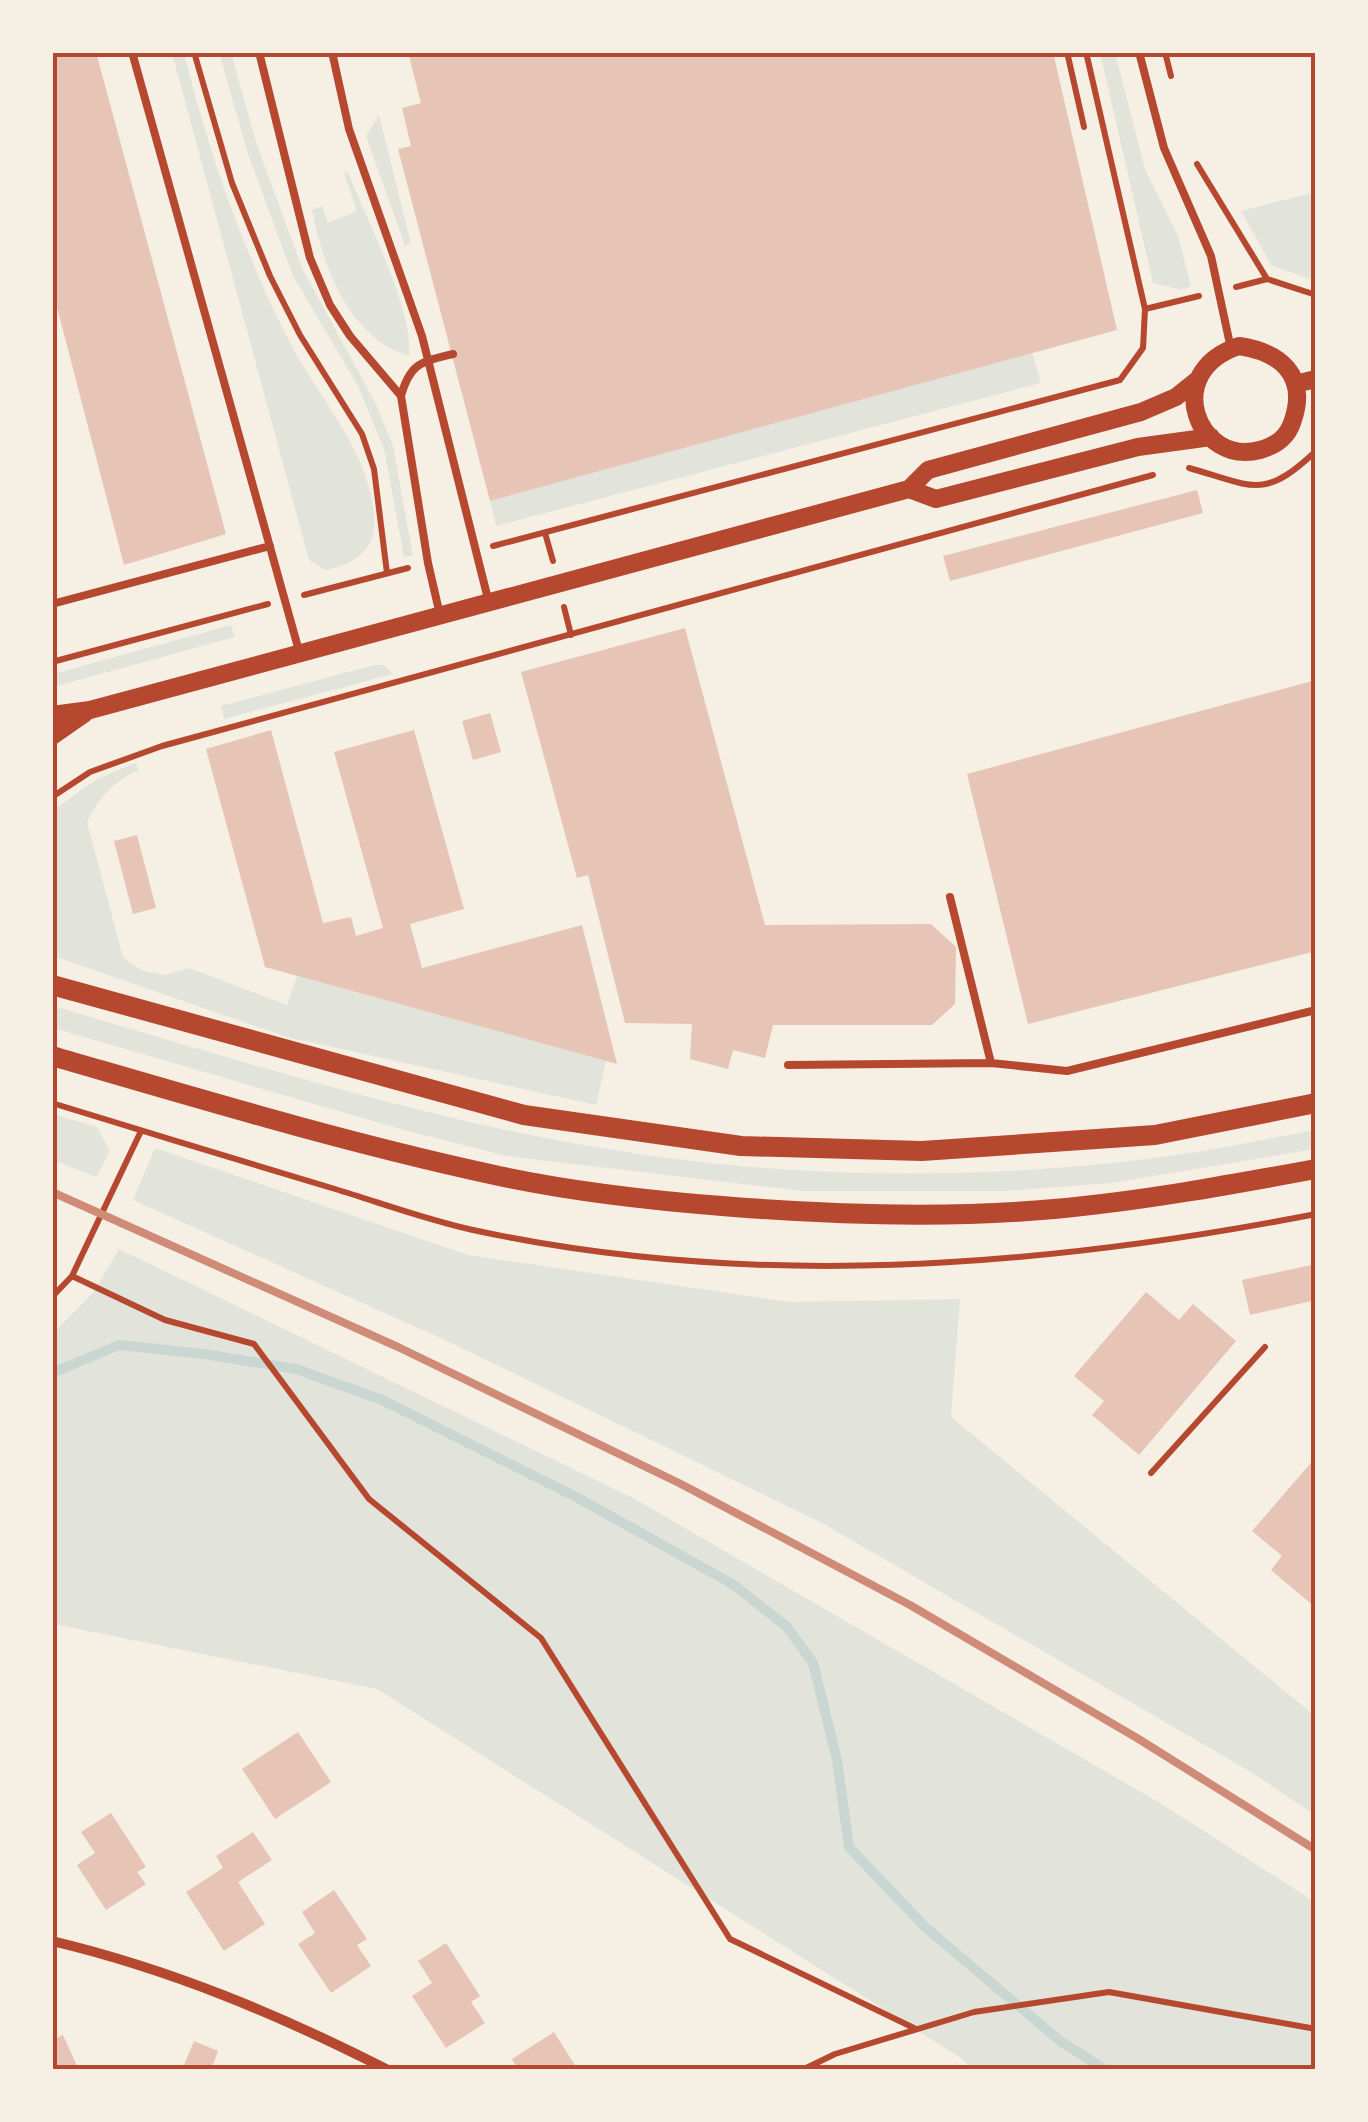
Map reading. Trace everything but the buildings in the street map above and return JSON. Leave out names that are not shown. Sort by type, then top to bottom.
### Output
[{"type":"main road","points":[[52,985],[524,1115],[741,1146],[922,1150],[1136,1136],[1316,1103]]},
{"type":"main road","points":[[52,1056],[334,1136],[475,1171],[642,1199],[818,1214],[1052,1209],[1316,1170]]},
{"type":"street","points":[[52,715],[90,710],[910,489],[928,470],[1141,412],[1176,396],[1196,381],[1213,357],[1239,346],[1271,352],[1284,364],[1295,384],[1294,417],[1278,444],[1245,453],[1230,450],[1211,437],[1196,412],[1196,381]]},
{"type":"street","points":[[1295,384],[1316,378]]},
{"type":"street","points":[[910,489],[936,499],[1138,447],[1211,437]]},
{"type":"street","points":[[52,736],[90,710]]},
{"type":"street","points":[[52,1941],[238,1998],[388,2070]]},
{"type":"lane","points":[[132,52],[299,652]]},
{"type":"lane","points":[[259,52],[310,258],[330,304],[350,336],[402,396]]},
{"type":"lane","points":[[332,52],[349,129],[429,360],[488,603]]},
{"type":"lane","points":[[1139,52],[1164,148],[1210,256],[1231,348]]},
{"type":"lane","points":[[440,615],[402,396],[406,378],[417,365],[453,354]]},
{"type":"lane","points":[[52,604],[270,546]]},
{"type":"lane","points":[[950,897],[991,1063]]},
{"type":"lane","points":[[788,1065],[991,1063],[1068,1071],[1316,1010]]},
{"type":"path","points":[[194,52],[232,183],[270,276],[300,335],[362,434],[374,468],[387,573]]},
{"type":"path","points":[[1067,52],[1084,126]]},
{"type":"path","points":[[476,550],[1120,380],[1143,348],[1146,309],[1086,52]]},
{"type":"path","points":[[1166,52],[1173,86]]},
{"type":"path","points":[[1192,155],[1268,279]]},
{"type":"path","points":[[1146,309],[1268,279],[1316,296]]},
{"type":"path","points":[[1173,470],[1186,467],[1258,487],[1287,478],[1316,451]]},
{"type":"path","points":[[52,796],[90,772],[162,746],[1160,473]]},
{"type":"path","points":[[52,662],[428,563]]},
{"type":"path","points":[[52,1296],[72,1276],[142,1131]]},
{"type":"path","points":[[72,1276],[165,1320],[254,1344],[369,1500],[541,1638],[730,1939],[916,2029]]},
{"type":"path","points":[[1151,1473],[1266,1347]]},
{"type":"path","points":[[802,2070],[835,2054],[990,2009],[1109,1992],[1316,2029]]},
{"type":"shaded area","points":[[172,53],[184,53],[228,199],[271,305],[300,361],[352,444],[370,490],[372,538],[362,553],[336,567],[325,570],[309,560]]},
{"type":"shaded area","points":[[219,53],[231,53],[257,145],[302,268],[376,404],[393,446],[413,556],[404,557],[384,449],[358,386],[293,276],[248,154]]},
{"type":"shaded area","points":[[1100,53],[1115,53],[1145,169],[1178,236],[1191,286],[1182,290],[1153,283]]},
{"type":"shaded area","points":[[379,115],[411,244],[405,246],[366,136]]},
{"type":"shaded area","points":[[348,172],[397,290],[409,337],[409,356],[370,334],[355,317],[323,254],[312,210],[322,206],[328,223],[357,211],[344,173]]},
{"type":"shaded area","points":[[1316,192],[1315,281],[1271,265],[1241,211]]},
{"type":"shaded area","points":[[1032,353],[1041,383],[496,526],[490,501]]},
{"type":"shaded area","points":[[231,625],[235,637],[53,687],[53,674]]},
{"type":"shaded area","points":[[384,665],[393,674],[224,719],[221,706]]},
{"type":"shaded area","points":[[135,763],[139,770],[108,791],[87,822],[123,957],[141,970],[164,975],[189,968],[287,1005],[297,976],[606,1061],[596,1105],[287,1037],[53,956],[53,810],[97,779]]},
{"type":"shaded area","points":[[53,1006],[270,1070],[490,1127],[706,1163],[910,1174],[1047,1169],[1199,1152],[1315,1130],[1315,1149],[1111,1183],[1005,1191],[803,1191],[506,1156],[53,1028]]},
{"type":"shaded area","points":[[53,1114],[97,1127],[110,1151],[96,1177],[53,1160]]},
{"type":"shaded area","points":[[155,1148],[468,1255],[790,1302],[960,1299],[951,1417],[1315,1716],[1315,1815],[1251,1772],[822,1523],[447,1341],[133,1200]]},
{"type":"shaded area","points":[[119,1249],[633,1498],[1160,1803],[1315,1902],[1315,2069],[971,2069],[961,2058],[377,1689],[53,1624],[52,1334],[93,1293]]},
{"type":"waterway","points":[[52,1373],[119,1345],[296,1369],[382,1400],[578,1498],[734,1585],[787,1627],[813,1663],[837,1760],[849,1847],[925,1927],[1059,2040],[1105,2070]]},
{"type":"railway","points":[[52,1192],[398,1347],[679,1483],[910,1605],[1137,1738],[1316,1850]]}]
